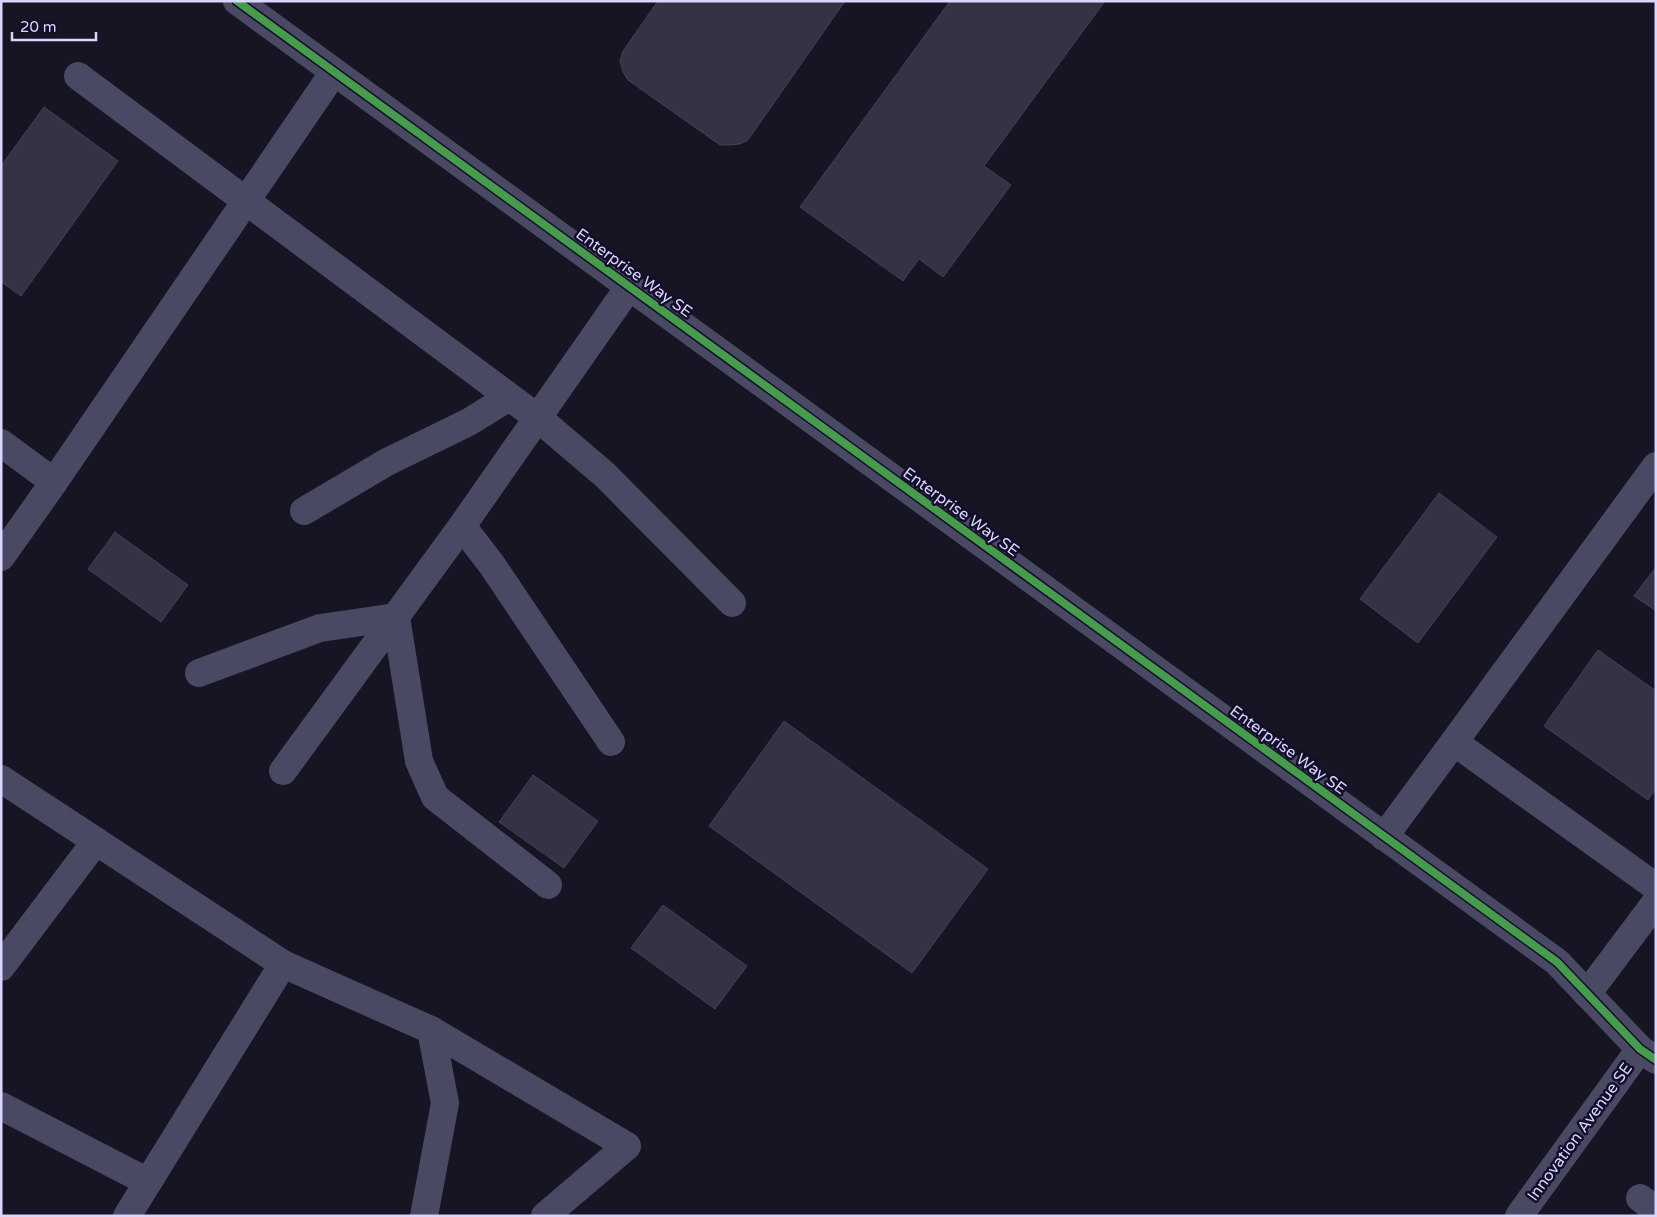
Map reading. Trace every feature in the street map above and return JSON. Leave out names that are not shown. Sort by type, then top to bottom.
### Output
[{"type":"street","name":"Enterprise Way SE","points":[[237,1],[1557,962],[1648,1054]]},
{"type":"street","points":[[1,557],[334,72]]},
{"type":"street","points":[[78,76],[538,418],[605,475],[732,603]]},
{"type":"street","points":[[283,771],[462,526],[630,287]]},
{"type":"street","points":[[304,511],[387,462],[469,422],[509,397]]},
{"type":"street","points":[[1,443],[54,482]]},
{"type":"street","points":[[1384,837],[1656,466]]},
{"type":"street","points":[[462,526],[492,565],[611,742]]},
{"type":"street","points":[[199,673],[320,628],[396,617]]},
{"type":"street","points":[[396,617],[419,761],[435,797],[548,885]]},
{"type":"street","points":[[1454,742],[1656,887]]},
{"type":"street","points":[[1,779],[283,964],[431,1030],[627,1146],[545,1216]]},
{"type":"street","points":[[1,967],[96,841]]},
{"type":"street","points":[[1587,994],[1656,902]]},
{"type":"street","points":[[128,1216],[283,964]]},
{"type":"street","points":[[424,1216],[445,1103],[431,1030]]},
{"type":"street","name":"Innovation Avenue SE","points":[[1520,1216],[1648,1054]]},
{"type":"street","points":[[1,1106],[148,1182]]},
{"type":"building","points":[[658,1],[845,1],[748,140],[740,144],[720,145],[628,80],[623,72],[620,61],[623,51]]},
{"type":"building","points":[[950,1],[1105,1],[984,166],[1011,185],[943,277],[919,259],[903,281],[800,207]]},
{"type":"building","points":[[44,107],[118,161],[21,296],[1,282],[1,166]]},
{"type":"building","points":[[1439,493],[1497,537],[1418,643],[1360,599]]},
{"type":"building","points":[[115,532],[188,585],[161,622],[88,569]]},
{"type":"building","points":[[1656,567],[1656,611],[1634,596]]},
{"type":"building","points":[[1598,650],[1656,691],[1656,789],[1648,800],[1544,726]]},
{"type":"building","points":[[784,721],[988,869],[912,973],[709,826]]},
{"type":"building","points":[[533,775],[598,821],[564,868],[499,822]]},
{"type":"building","points":[[663,905],[747,966],[715,1009],[631,948]]},
{"type":"cycle path","points":[[237,1],[1557,962],[1640,1049],[1656,1060]]}]
